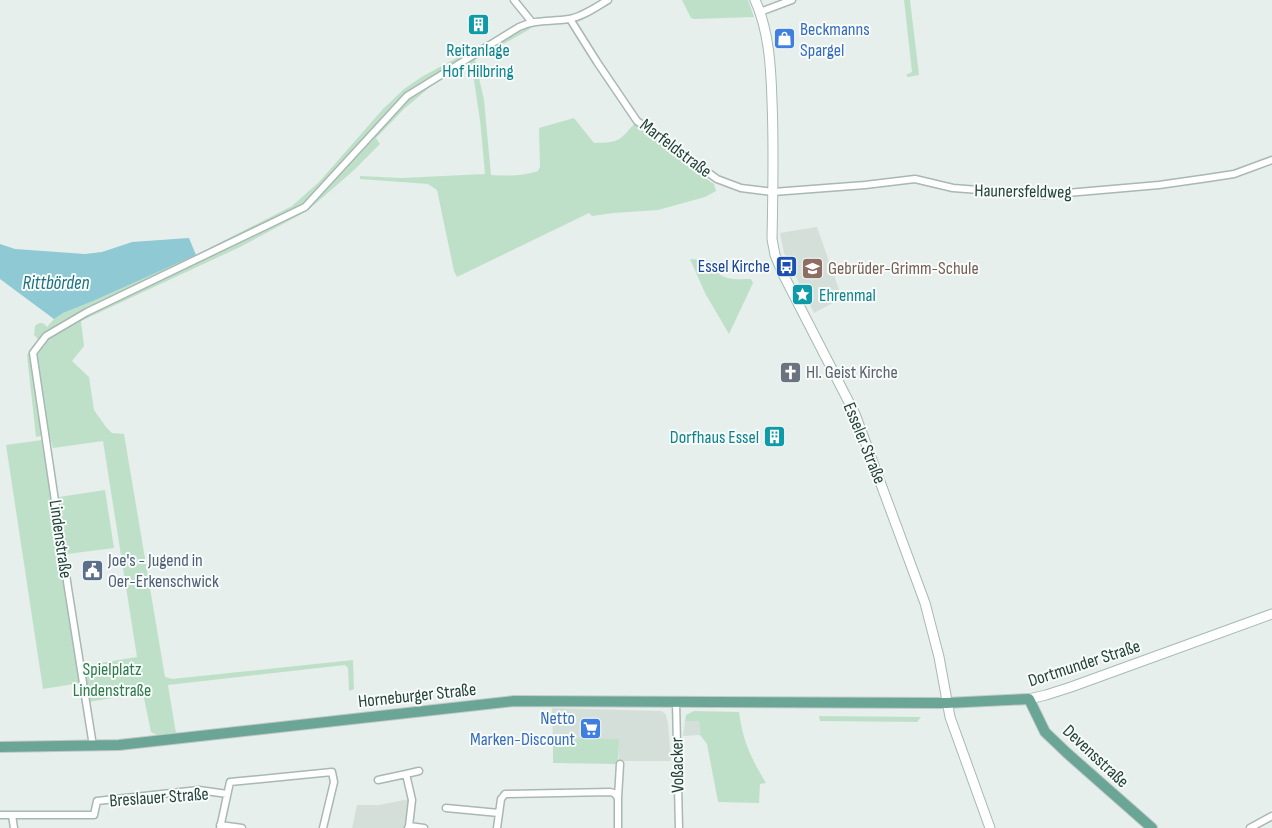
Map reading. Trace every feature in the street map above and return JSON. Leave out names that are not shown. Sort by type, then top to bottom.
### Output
[{"type":"main road","name":"Esseler Straße","points":[[755,0],[760,12],[770,62],[774,136],[772,239],[775,255],[855,414],[925,603],[939,657],[950,717],[990,828]]},
{"type":"main road","name":"Dortmunder Straße","points":[[838,703],[946,703],[1029,699],[1071,687],[1272,614]]},
{"type":"main road","name":"Devensstraße","points":[[1029,699],[1045,732],[1152,828]]},
{"type":"main road","name":"Horneburger Straße","points":[[0,747],[93,746],[192,737],[514,701],[838,703]]},
{"type":"street","points":[[514,0],[532,21],[570,19],[608,0]]},
{"type":"street","points":[[760,12],[792,0]]},
{"type":"street","name":"Marfeldstraße","points":[[570,19],[637,121],[717,179],[741,188],[773,192]]},
{"type":"street","name":"Lindenstraße","points":[[93,746],[33,353],[46,336],[87,312],[304,207],[407,96],[519,27],[532,21]]},
{"type":"street","name":"Haunersfeldweg","points":[[773,192],[865,186],[915,179],[953,188],[1044,195],[1159,185],[1208,178],[1234,174],[1272,160]]},
{"type":"street","name":"Voßacker","points":[[676,702],[679,828]]},
{"type":"street","points":[[618,828],[620,764]]},
{"type":"street","points":[[378,780],[419,771]]},
{"type":"street","points":[[242,828],[220,827],[230,782],[332,772],[334,782],[323,828]]},
{"type":"street","points":[[406,774],[412,800],[409,827],[424,828]]},
{"type":"street","name":"Breslauer Straße","points":[[0,815],[94,815],[97,801],[198,790],[227,794]]},
{"type":"street","points":[[497,828],[502,797],[507,793],[610,792],[614,793],[618,798]]},
{"type":"street","points":[[446,808],[499,813]]},
{"type":"street","points":[[12,815],[14,828]]},
{"type":"street","points":[[1250,828],[1272,816]]},
{"type":"shaded area","name":"Gebrüder-Grimm-Schule","points":[[817,227],[842,298],[814,313],[784,253],[780,233]]},
{"type":"shaded area","points":[[552,708],[662,711],[666,715],[668,723],[671,761],[619,761],[618,739],[553,739]]},
{"type":"shaded area","points":[[685,721],[699,721],[700,735],[683,736]]},
{"type":"shaded area","points":[[409,799],[405,828],[352,828],[357,805],[379,805]]},
{"type":"green space","points":[[682,0],[748,0],[754,17],[694,19],[691,18]]},
{"type":"green space","points":[[904,0],[910,0],[919,75],[908,77],[906,75],[912,72]]},
{"type":"green space","name":"Spielplatz Lindenstraße","points":[[526,21],[530,29],[475,60],[484,100],[491,175],[527,174],[538,171],[540,167],[539,128],[574,118],[594,143],[618,140],[635,123],[692,167],[693,171],[714,184],[716,191],[705,197],[658,210],[592,216],[589,213],[457,277],[454,271],[437,190],[428,184],[360,179],[360,176],[401,178],[485,174],[480,120],[473,74],[469,63],[436,82],[404,109],[376,138],[380,144],[353,171],[307,211],[240,247],[81,321],[84,346],[72,361],[89,377],[94,410],[106,427],[112,433],[124,434],[165,677],[172,679],[353,660],[354,689],[349,691],[348,668],[345,665],[168,685],[176,733],[157,735],[151,732],[143,693],[88,702],[81,666],[137,657],[103,441],[53,448],[49,434],[36,437],[27,355],[38,339],[34,335],[35,326],[41,323],[47,327],[63,313],[192,257],[292,206],[319,182],[383,109],[404,89],[423,76]]},
{"type":"green space","points":[[690,259],[725,262],[718,267],[717,272],[720,275],[733,279],[751,279],[753,283],[729,334],[705,293]]},
{"type":"green space","points":[[42,440],[80,683],[43,689],[6,445]]},
{"type":"green space","points":[[105,490],[114,548],[67,554],[59,497]]},
{"type":"green space","points":[[694,711],[739,712],[748,749],[766,783],[760,784],[759,803],[718,802],[707,744],[700,735],[699,721],[685,721],[686,715]]},
{"type":"green space","points":[[819,716],[921,717],[917,722],[820,721]]},
{"type":"green space","points":[[553,739],[619,739],[618,764],[553,763]]},
{"type":"water","name":"Rittbörden","points":[[189,238],[196,255],[63,313],[54,319],[0,279],[0,244],[15,249],[85,254],[102,252],[132,242]]},
{"type":"place","name":"Reitanlage Hof Hilbring","points":[[478,25]]},
{"type":"place","name":"Beckmanns Spargel","points":[[784,39]]},
{"type":"place","name":"Essel Kirche","points":[[786,266]]},
{"type":"place","name":"Gebrüder-Grimm-Schule","points":[[812,268]]},
{"type":"place","name":"Ehrenmal","points":[[803,295]]},
{"type":"place","name":"Hl. Geist Kirche","points":[[790,372]]},
{"type":"place","name":"Dorfhaus Essel","points":[[775,437]]},
{"type":"place","name":"Joe's - Jugend in Oer-Erkenschwick","points":[[92,570]]},
{"type":"place","name":"Netto Marken-Discount","points":[[591,728]]}]
